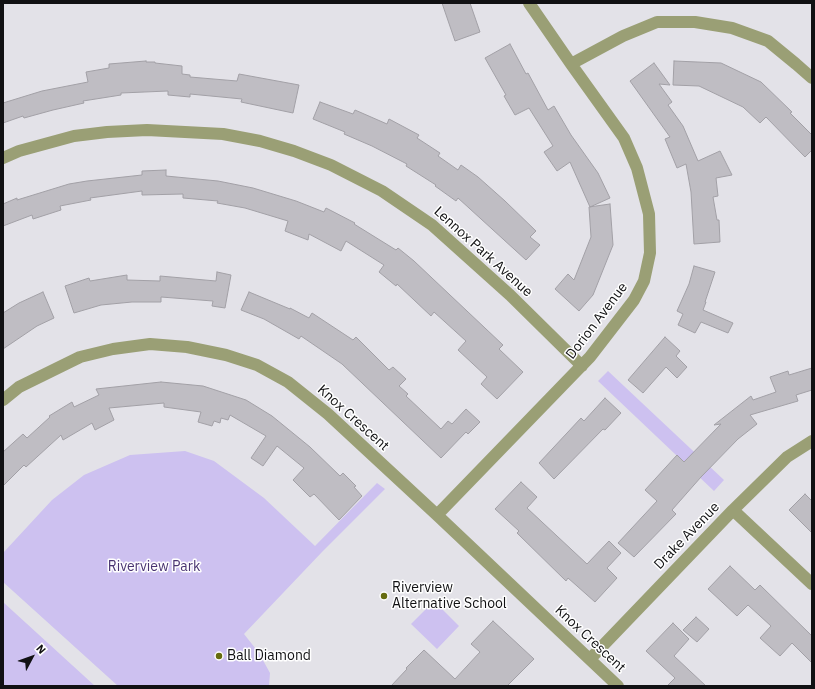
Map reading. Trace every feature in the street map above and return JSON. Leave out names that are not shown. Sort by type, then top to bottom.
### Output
[{"type":"street","name":"Dorion Avenue","points":[[437,515],[582,366],[634,300],[644,282],[650,252],[649,214],[637,168],[624,138],[529,3]]},
{"type":"street","points":[[571,64],[623,36],[657,22],[695,22],[732,28],[768,41],[812,78]]},
{"type":"street","name":"Lennox Park Avenue","points":[[3,158],[74,136],[147,130],[223,134],[260,141],[294,151],[331,165],[382,190],[432,225],[510,296],[582,366]]},
{"type":"street","name":"Knox Crescent","points":[[3,400],[19,387],[80,357],[113,349],[150,344],[187,347],[226,355],[257,365],[288,382],[328,414],[618,686]]},
{"type":"street","name":"Drake Avenue","points":[[590,659],[733,510],[787,457],[812,441]]},
{"type":"street","points":[[733,510],[812,584]]},
{"type":"green space","points":[[608,371],[724,480],[714,491],[598,381]]},
{"type":"green space","name":"Riverview Park","points":[[185,451],[214,461],[264,498],[315,546],[377,483],[385,489],[322,552],[244,634],[259,653],[270,673],[269,686],[118,686],[3,582],[3,553],[52,500],[84,475],[130,455]]},
{"type":"green space","points":[[434,601],[459,626],[437,649],[411,624]]},
{"type":"green space","points":[[3,602],[95,686],[3,686]]},
{"type":"building","points":[[442,3],[470,3],[480,32],[455,41]]},
{"type":"building","points":[[510,44],[548,110],[554,106],[571,135],[598,173],[610,198],[590,207],[570,162],[557,171],[544,152],[553,146],[529,108],[515,115],[504,96],[506,95],[485,58]]},
{"type":"building","points":[[146,61],[182,66],[182,74],[190,75],[190,77],[237,81],[239,74],[299,85],[293,113],[241,102],[242,99],[190,94],[190,97],[168,95],[168,91],[121,93],[121,95],[83,101],[84,103],[24,118],[23,116],[3,123],[3,103],[42,91],[88,82],[86,72],[109,68],[109,64]]},
{"type":"building","points":[[674,61],[721,63],[761,82],[792,112],[790,113],[812,135],[812,150],[805,157],[766,117],[760,123],[743,107],[699,86],[673,85]]},
{"type":"building","points":[[654,63],[670,85],[659,84],[672,102],[668,105],[683,126],[698,161],[720,151],[732,175],[716,178],[718,196],[713,197],[717,220],[719,220],[720,242],[694,244],[691,192],[686,164],[677,168],[665,139],[670,137],[630,81]]},
{"type":"building","points":[[320,102],[353,114],[355,110],[387,124],[389,119],[419,135],[417,138],[440,153],[438,156],[458,170],[461,165],[478,177],[505,201],[536,231],[530,237],[540,245],[526,260],[458,198],[456,201],[435,186],[436,185],[406,166],[407,164],[372,146],[344,134],[345,132],[313,119]]},
{"type":"building","points":[[166,170],[166,176],[218,181],[253,188],[296,201],[324,212],[326,208],[355,223],[354,224],[396,250],[398,248],[414,261],[503,345],[499,349],[523,372],[497,399],[481,384],[487,377],[458,350],[466,341],[434,312],[431,316],[397,284],[396,286],[379,272],[384,265],[346,241],[341,251],[309,234],[308,240],[285,231],[288,221],[245,208],[217,203],[218,201],[183,198],[183,194],[142,195],[142,191],[90,198],[91,200],[60,206],[61,210],[33,219],[32,215],[3,226],[3,204],[17,198],[17,200],[69,184],[142,175],[142,171]]},
{"type":"building","points":[[610,204],[613,245],[593,295],[579,311],[555,289],[568,274],[574,280],[591,237],[589,207]]},
{"type":"building","points":[[694,266],[715,272],[703,310],[733,323],[728,333],[701,322],[695,333],[678,325],[683,314],[677,311],[689,284]]},
{"type":"building","points":[[217,272],[231,275],[225,308],[212,306],[213,301],[161,297],[161,302],[132,302],[101,305],[74,313],[65,286],[89,278],[90,281],[127,275],[127,280],[160,281],[160,276],[216,281]]},
{"type":"building","points":[[43,292],[54,318],[37,326],[3,349],[3,313],[19,303]]},
{"type":"building","points":[[249,292],[290,308],[309,318],[312,313],[353,340],[356,337],[389,370],[393,367],[406,379],[399,386],[408,394],[406,396],[441,429],[448,421],[452,424],[466,409],[480,422],[468,434],[466,432],[441,458],[342,364],[301,336],[299,339],[264,319],[241,310]]},
{"type":"building","points":[[665,337],[680,351],[676,356],[687,367],[677,378],[666,367],[643,393],[628,380]]},
{"type":"building","points":[[812,368],[812,390],[796,395],[798,401],[750,415],[757,424],[738,439],[701,477],[672,510],[676,514],[634,557],[618,543],[657,501],[645,490],[677,455],[684,462],[721,424],[714,425],[751,396],[753,400],[776,392],[770,377],[788,371],[789,375]]},
{"type":"building","points":[[161,382],[203,386],[246,400],[272,416],[310,447],[340,476],[343,473],[356,486],[354,487],[362,496],[339,520],[314,494],[310,497],[293,480],[304,468],[277,446],[263,466],[251,458],[266,436],[230,415],[228,420],[221,418],[220,423],[214,421],[212,426],[198,422],[201,412],[164,407],[164,403],[109,408],[114,420],[95,430],[92,423],[63,440],[61,435],[26,467],[24,465],[3,486],[3,452],[23,434],[27,438],[50,417],[49,416],[72,402],[74,407],[99,395],[96,389]]},
{"type":"building","points":[[605,398],[621,413],[605,430],[603,429],[554,479],[539,463],[581,418],[584,421]]},
{"type":"building","points":[[521,482],[537,497],[527,508],[587,564],[609,541],[621,553],[607,568],[617,578],[595,602],[568,578],[566,581],[517,533],[519,531],[495,509]]},
{"type":"building","points":[[805,494],[812,501],[812,533],[789,510]]},
{"type":"building","points":[[730,566],[755,590],[760,585],[812,636],[812,663],[792,643],[780,656],[760,638],[771,626],[748,605],[737,616],[708,589]]},
{"type":"building","points":[[696,617],[709,629],[697,642],[683,630]]},
{"type":"building","points":[[493,621],[534,659],[507,686],[391,686],[424,650],[455,679],[480,652],[471,644]]},
{"type":"building","points":[[673,623],[689,639],[674,656],[706,686],[667,686],[675,678],[646,651]]},
{"type":"place","name":"Riverview Alternative School","points":[[384,596]]},
{"type":"place","name":"Ball Diamond","points":[[219,656]]}]
